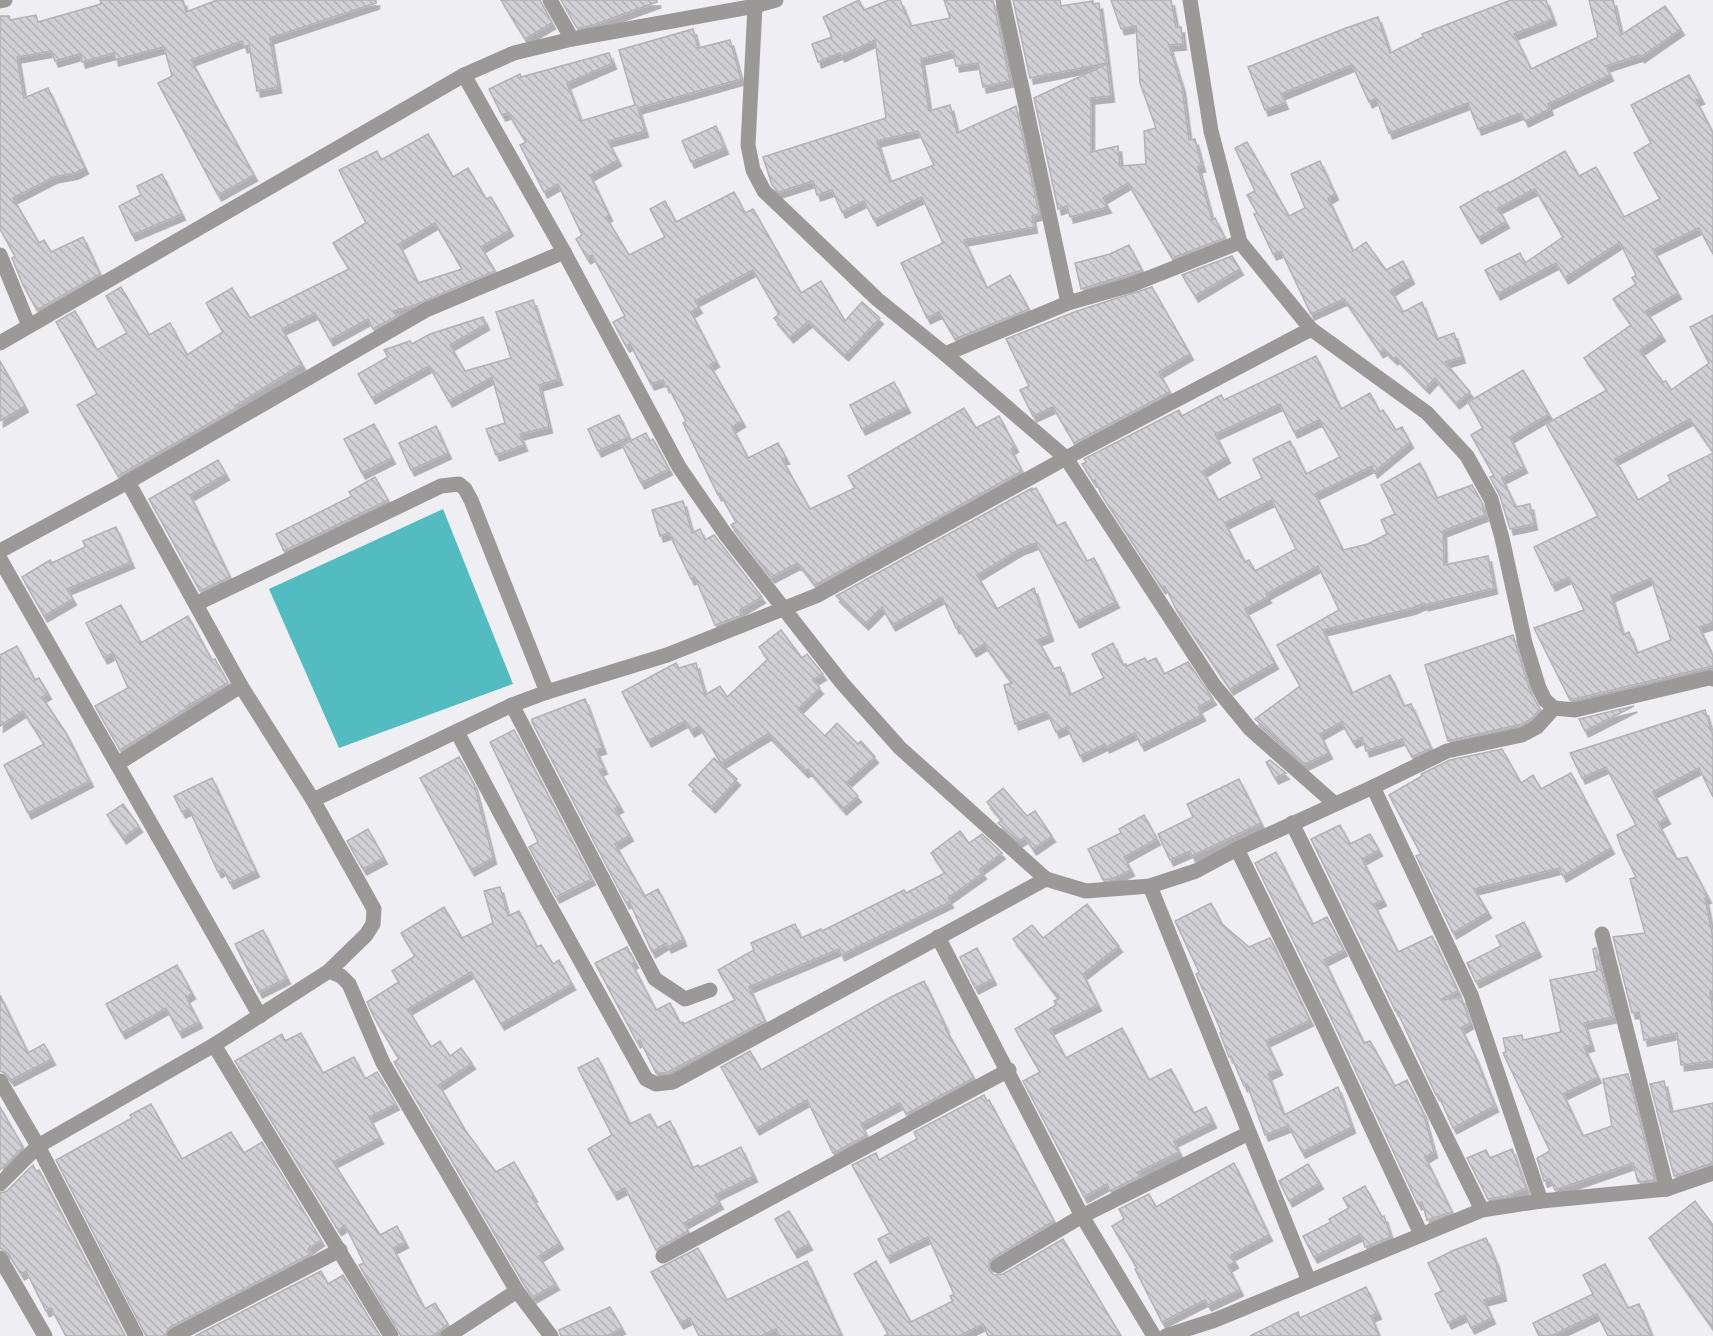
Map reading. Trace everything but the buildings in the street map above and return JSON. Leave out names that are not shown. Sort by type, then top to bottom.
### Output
[{"type":"street","points":[[0,1],[5,0]]},
{"type":"street","points":[[550,0],[572,39]]},
{"type":"street","points":[[0,343],[464,75],[514,53],[572,39],[755,6],[776,0]]},
{"type":"street","points":[[1003,0],[1068,303]]},
{"type":"street","points":[[1190,0],[1211,131],[1240,242],[1311,329],[1427,413],[1467,456],[1491,499],[1502,538],[1525,644],[1545,700],[1554,708],[1575,710],[1709,678],[1713,679]]},
{"type":"street","points":[[755,6],[748,145],[749,157],[761,186],[772,200],[877,299],[945,354],[1066,459],[1214,685],[1250,729],[1335,804]]},
{"type":"street","points":[[464,75],[564,252],[679,467],[726,535],[842,683],[900,748],[1046,879],[1086,891],[1150,886],[1196,871],[1237,849],[1447,751],[1521,735],[1537,727],[1554,708]]},
{"type":"street","points":[[945,354],[1068,303],[1131,285],[1240,242]]},
{"type":"street","points":[[0,551],[128,482],[426,309],[564,252]]},
{"type":"street","points":[[0,255],[29,326]]},
{"type":"street","points":[[313,800],[512,705],[667,655],[818,595],[1066,459],[1311,329]]},
{"type":"street","points":[[0,1184],[38,1146],[214,1045],[329,971],[366,935],[373,924],[374,909],[313,800],[241,686],[128,482]]},
{"type":"street","points":[[196,604],[441,486],[459,484],[471,500],[547,692]]},
{"type":"street","points":[[0,559],[260,1016]]},
{"type":"street","points":[[117,764],[241,686]]},
{"type":"street","points":[[512,705],[656,979],[685,999],[710,990]]},
{"type":"street","points":[[457,732],[538,885],[646,1078],[656,1084],[673,1082],[1046,879]]},
{"type":"street","points":[[1373,787],[1471,995],[1541,1201]]},
{"type":"street","points":[[1292,823],[1482,1210]]},
{"type":"street","points":[[1237,849],[1322,1022],[1421,1233]]},
{"type":"street","points":[[1150,886],[1309,1281]]},
{"type":"street","points":[[1602,934],[1667,1189]]},
{"type":"street","points":[[938,937],[1009,1070],[1082,1216],[1154,1336]]},
{"type":"street","points":[[329,971],[340,976],[349,984],[383,1063],[517,1291],[551,1336]]},
{"type":"street","points":[[214,1045],[391,1336]]},
{"type":"street","points":[[663,1256],[1009,1070]]},
{"type":"street","points":[[0,1081],[38,1146],[136,1336]]},
{"type":"street","points":[[998,1266],[1082,1216],[1249,1133]]},
{"type":"street","points":[[1166,1336],[1215,1320],[1421,1233],[1482,1210],[1541,1201],[1667,1189],[1713,1173]]},
{"type":"street","points":[[174,1336],[340,1250]]},
{"type":"street","points":[[0,1258],[45,1336]]},
{"type":"street","points":[[448,1336],[517,1291]]},
{"type":"water","points":[[443,509],[513,684],[339,748],[269,589]]}]
